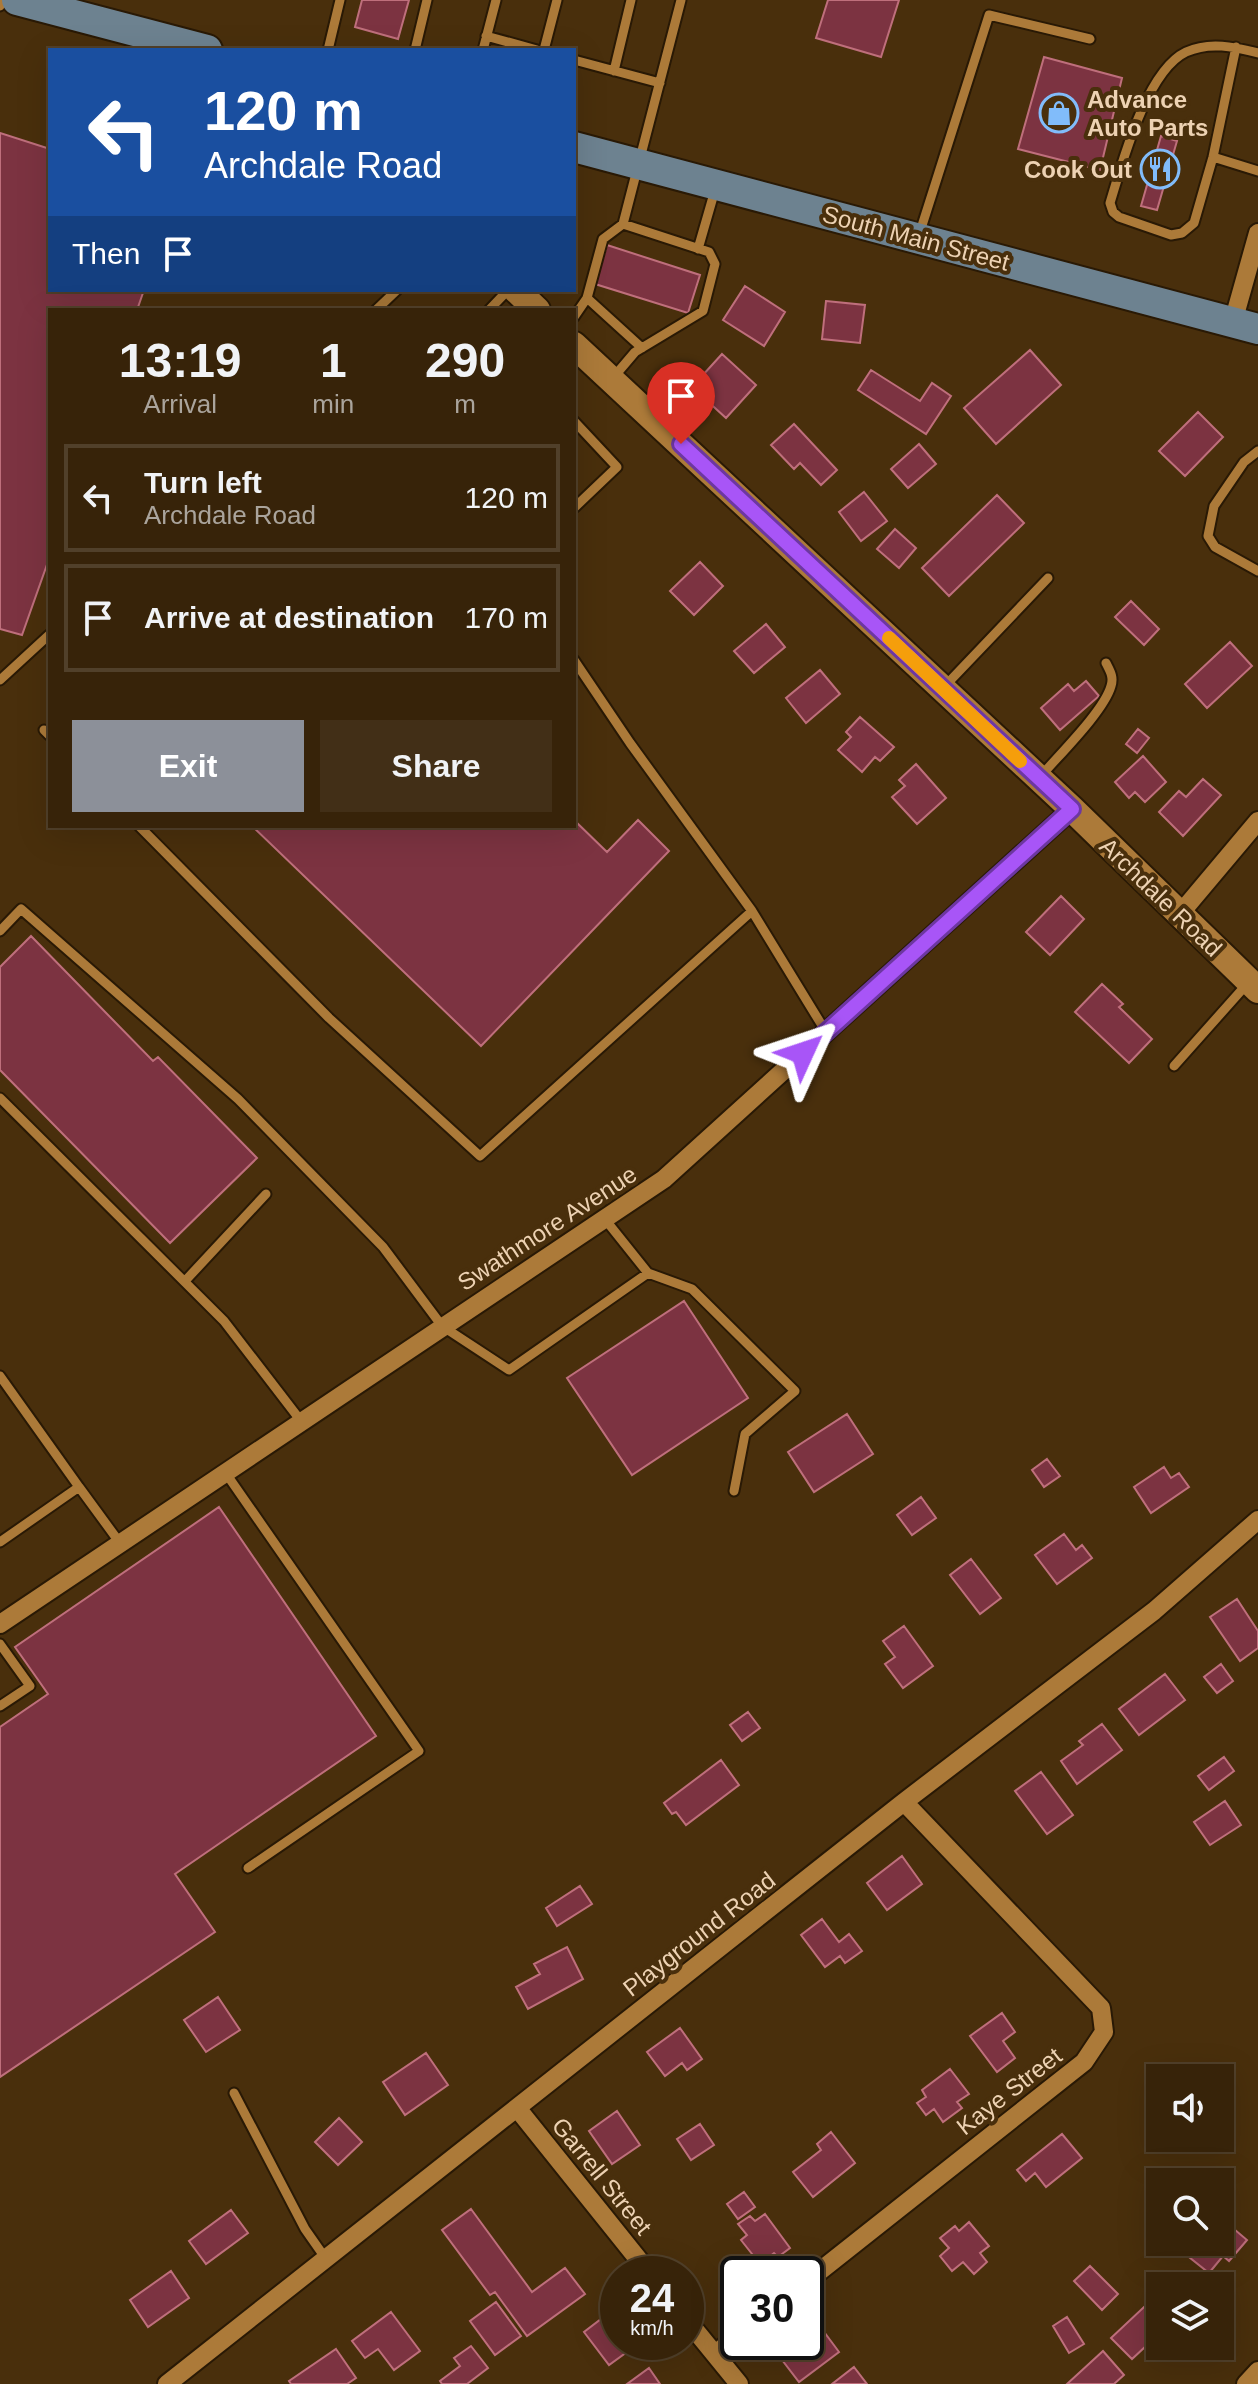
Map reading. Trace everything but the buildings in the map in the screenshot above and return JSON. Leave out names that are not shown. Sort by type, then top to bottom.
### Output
[{"type":"main road","points":[[17,0],[199,48]]},
{"type":"main road","name":"South Main Street","points":[[576,148],[1246,325]]},
{"type":"main road","points":[[518,292],[535,308]]},
{"type":"main road","name":"Archdale Road","points":[[576,347],[1072,809],[1254,986]]},
{"type":"street","points":[[1246,325],[1258,233]]},
{"type":"street","name":"Swathmore Avenue","points":[[0,1624],[664,1179],[1072,809]]},
{"type":"street","points":[[1179,915],[1258,821]]},
{"type":"street","name":"Playground Road","points":[[167,2384],[904,1802],[1154,1611],[1258,1520]]},
{"type":"street","name":"Kaye Street","points":[[824,2268],[1084,2062],[1104,2032],[1101,2008],[904,1802]]},
{"type":"street","name":"Garrell Street","points":[[517,2108],[636,2256]]},
{"type":"street","points":[[704,2341],[739,2384]]},
{"type":"street","points":[[715,2354],[720,2350]]},
{"type":"street","points":[[1246,2384],[1258,2371]]},
{"type":"lane","points":[[328,48],[340,0]]},
{"type":"lane","points":[[415,48],[427,0]]},
{"type":"lane","points":[[483,48],[496,0]]},
{"type":"lane","points":[[545,48],[557,0]]},
{"type":"lane","points":[[614,71],[631,0]]},
{"type":"lane","points":[[576,314],[587,298],[603,239],[623,224],[681,0]]},
{"type":"lane","points":[[918,238],[989,15],[1090,39]]},
{"type":"lane","points":[[486,36],[530,48]]},
{"type":"lane","points":[[1236,47],[1213,157],[1194,223],[1182,233],[1171,235],[1119,217],[1110,203],[1136,120],[1170,64],[1184,53],[1208,46],[1236,47],[1258,53]]},
{"type":"lane","points":[[576,61],[660,83]]},
{"type":"lane","points":[[1213,157],[1258,171]]},
{"type":"lane","points":[[698,249],[717,185]]},
{"type":"lane","points":[[611,379],[635,352],[703,311],[715,264],[709,252],[623,224]]},
{"type":"lane","points":[[378,308],[395,292]]},
{"type":"lane","points":[[491,308],[506,292]]},
{"type":"lane","points":[[587,298],[642,348]]},
{"type":"lane","points":[[576,423],[617,467],[576,506]]},
{"type":"lane","points":[[1258,451],[1244,462],[1214,506],[1208,536],[1215,547],[1258,571]]},
{"type":"lane","points":[[943,689],[1048,578]]},
{"type":"lane","points":[[0,680],[48,636]]},
{"type":"lane","points":[[576,663],[752,911],[826,1032]]},
{"type":"lane","points":[[1039,778],[1108,694],[1112,673],[1106,663]]},
{"type":"lane","points":[[141,828],[329,1018],[480,1156],[752,911]]},
{"type":"lane","points":[[0,931],[21,909],[238,1099],[383,1247],[442,1326],[509,1370],[648,1273]]},
{"type":"lane","points":[[1174,1066],[1254,986]]},
{"type":"lane","points":[[0,1098],[224,1321],[301,1421]]},
{"type":"lane","points":[[185,1281],[266,1194]]},
{"type":"lane","points":[[604,1218],[648,1273],[692,1289],[795,1391],[745,1434],[734,1491]]},
{"type":"lane","points":[[0,1376],[120,1543]]},
{"type":"lane","points":[[225,1472],[419,1751],[248,1868]]},
{"type":"lane","points":[[0,1542],[79,1487]]},
{"type":"lane","points":[[0,1644],[30,1686],[0,1706]]},
{"type":"lane","points":[[234,2093],[305,2229],[326,2259]]},
{"type":"slow traffic","points":[[889,638],[1020,761]]},
{"type":"place","name":"Advance Auto Parts","points":[[1059,113]]},
{"type":"place","name":"Cook Out","points":[[1160,169]]},
{"type":"route","points":[[681,444],[1072,809],[803,1053]]}]
